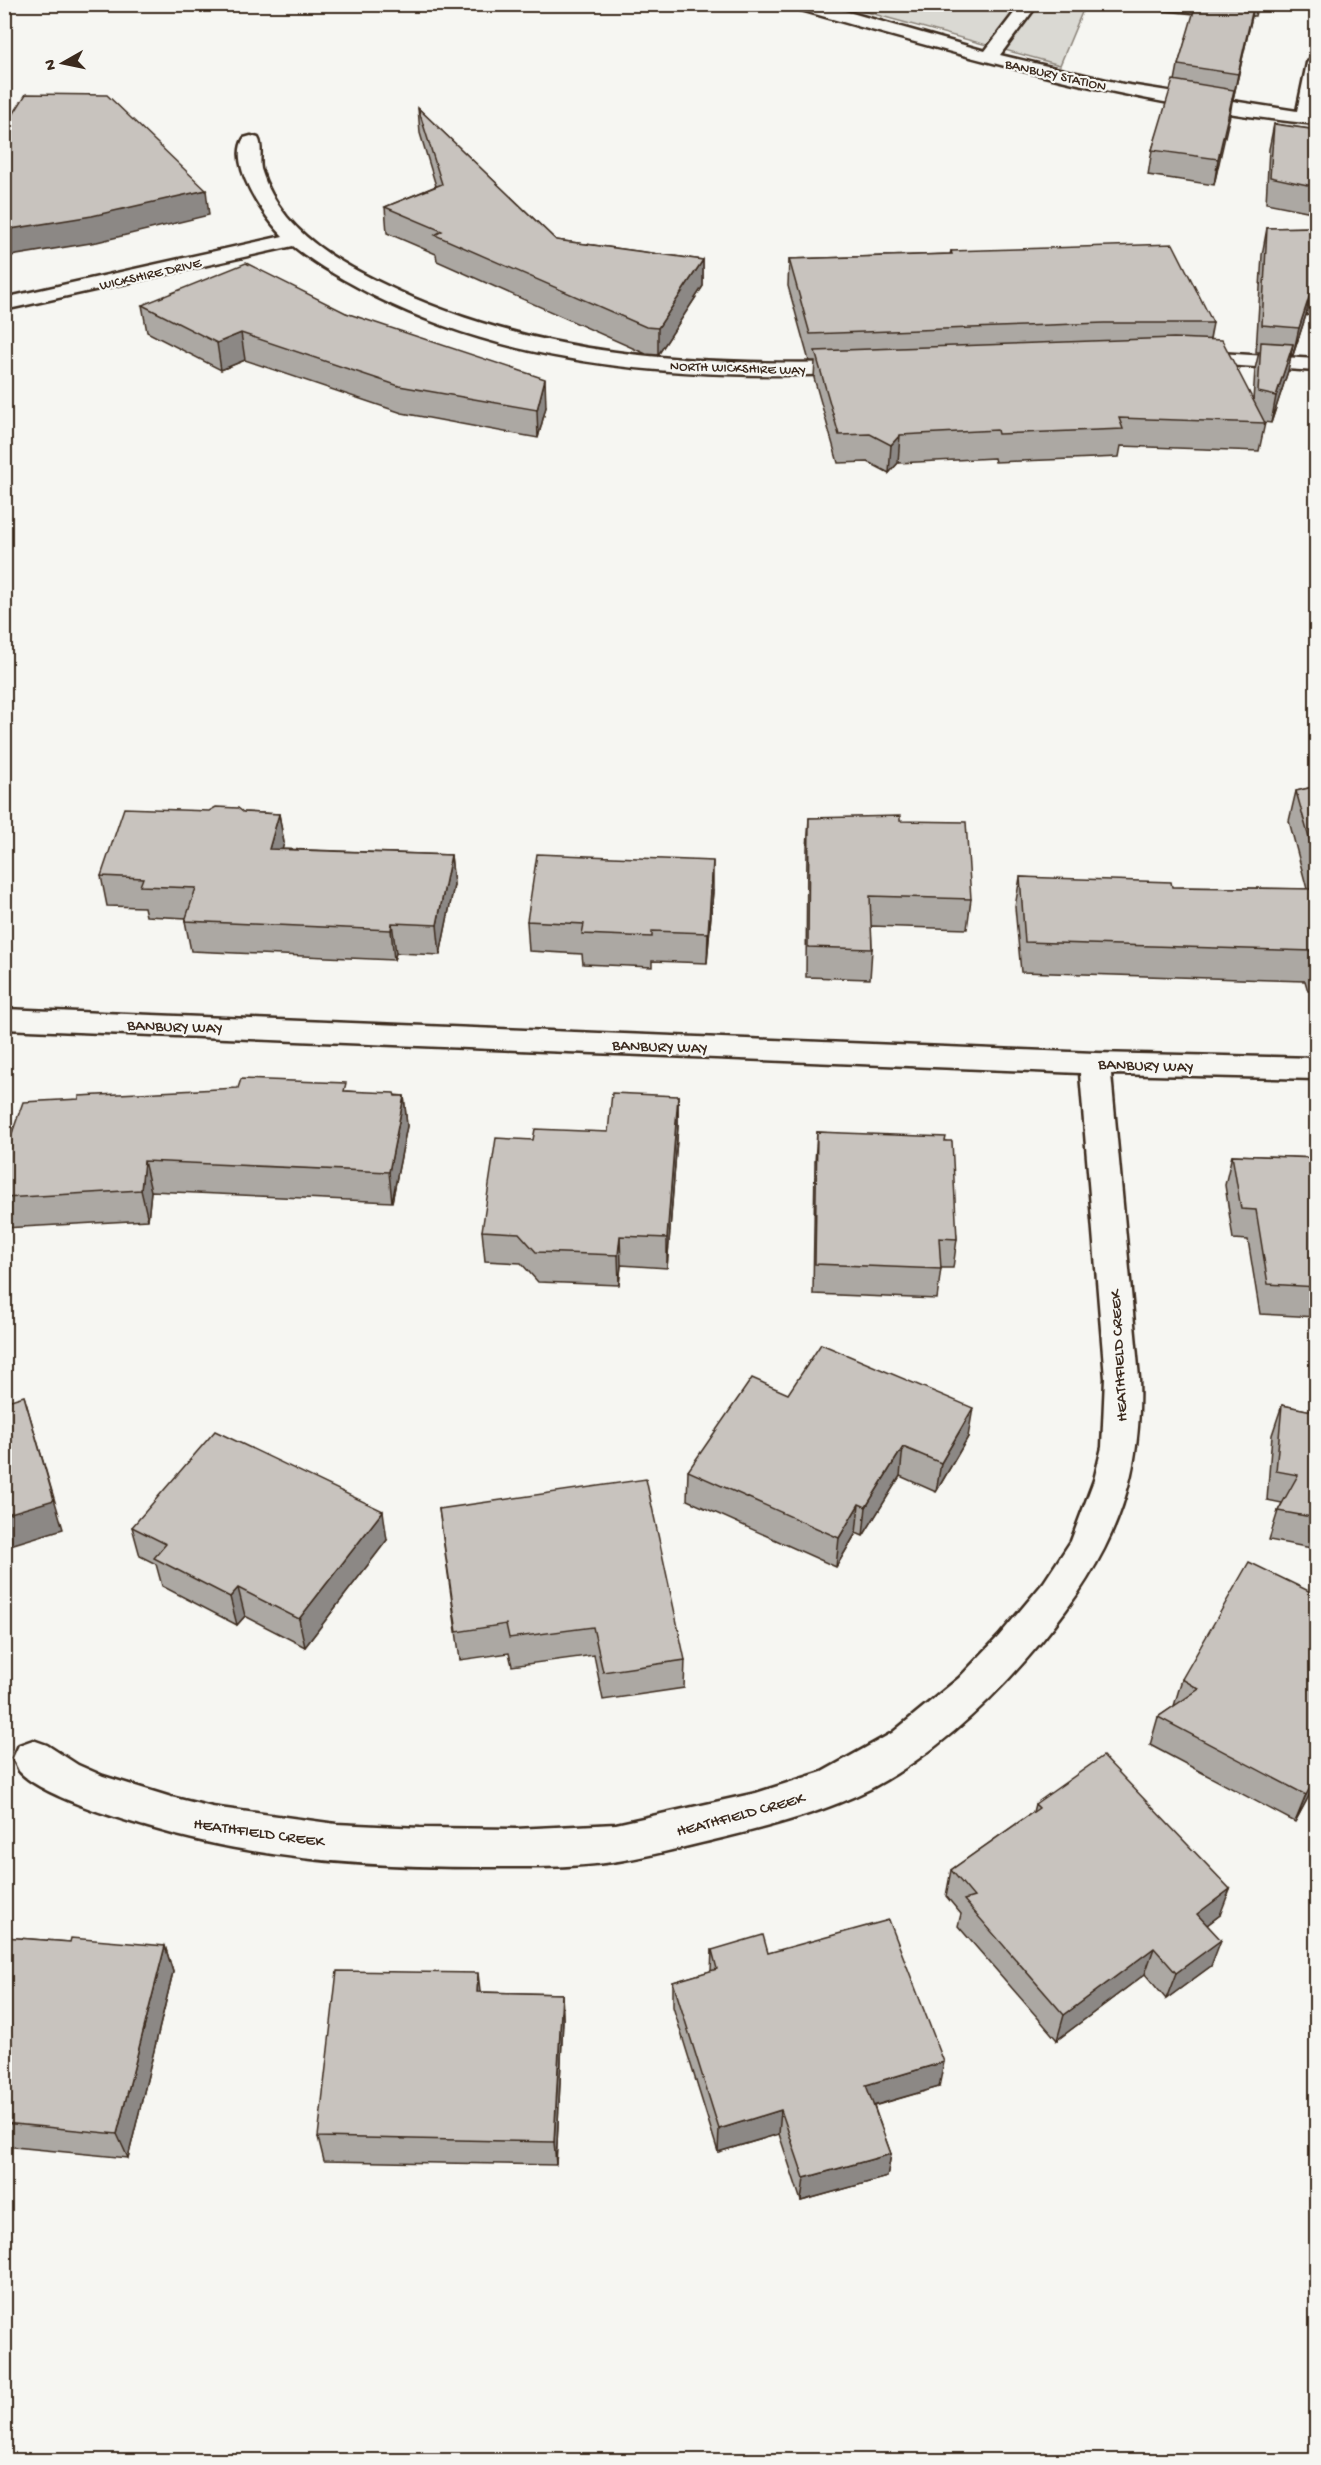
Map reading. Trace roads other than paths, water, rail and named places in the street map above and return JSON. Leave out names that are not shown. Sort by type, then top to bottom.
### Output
[{"type":"street","name":"BANBURY STATION","points":[[800,4],[989,58],[1120,89],[1310,118]]},
{"type":"street","points":[[989,58],[1030,4]]},
{"type":"street","points":[[1310,118],[1317,63]]},
{"type":"street","name":"NORTH WICKSHIRE WAY","points":[[251,142],[250,161],[263,196],[279,222],[296,239],[337,267],[409,306],[467,326],[531,342],[646,363],[717,369],[782,371],[883,367]]},
{"type":"street","name":"WICKSHIRE DRIVE","points":[[4,304],[296,239]]},
{"type":"street","points":[[1169,357],[1317,364]]},
{"type":"street","name":"BANBURY WAY","points":[[4,1019],[1095,1063],[1317,1069]]},
{"type":"street","name":"HEATHFIELD CREEK","points":[[33,1758],[69,1780],[103,1794],[208,1826],[284,1837],[392,1847],[486,1848],[604,1844],[721,1821],[768,1809],[819,1791],[855,1776],[892,1753],[930,1728],[969,1697],[999,1666],[1053,1600],[1078,1565],[1094,1533],[1114,1474],[1120,1445],[1121,1372],[1095,1063]]}]
